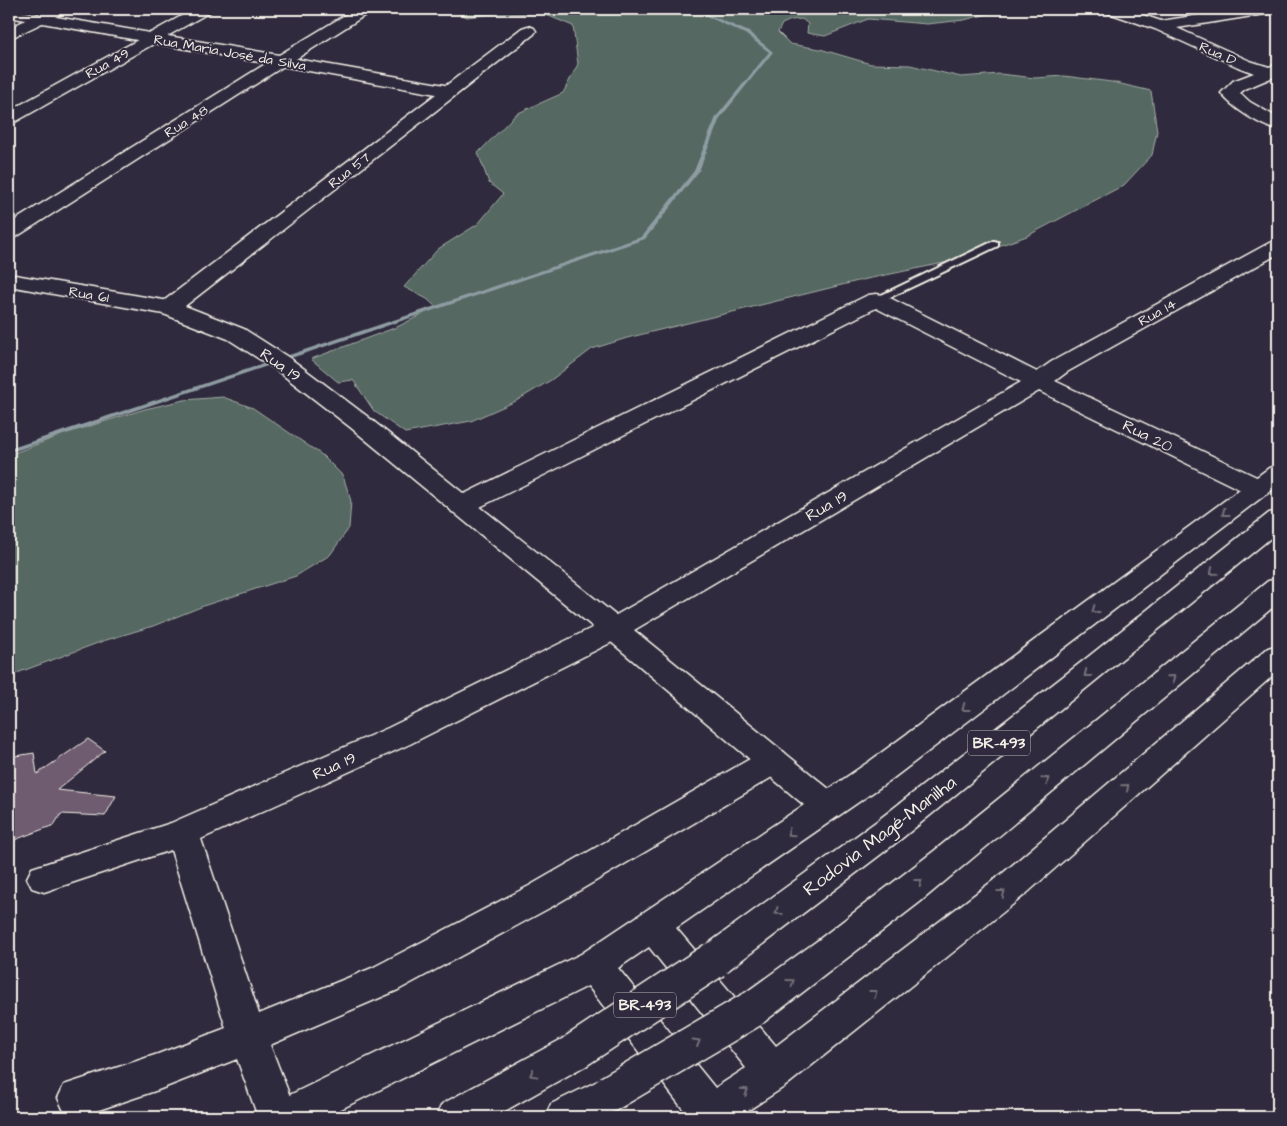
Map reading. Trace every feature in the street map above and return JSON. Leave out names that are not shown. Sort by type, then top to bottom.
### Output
[{"type":"main road","points":[[9,34],[60,9]]},
{"type":"main road","name":"Rua 49","points":[[9,118],[205,9]]},
{"type":"main road","name":"Rua 48","points":[[9,233],[364,9]]},
{"type":"main road","name":"Rua D","points":[[1111,9],[1160,26],[1236,61],[1274,70]]},
{"type":"main road","points":[[1160,26],[1265,9]]},
{"type":"main road","name":"Rua Maria José da Silva","points":[[9,12],[450,91]]},
{"type":"main road","name":"Rua 57","points":[[169,308],[528,31]]},
{"type":"main road","points":[[1274,70],[1239,85],[1230,93],[1244,106],[1278,125]]},
{"type":"main road","name":"Rua 14","points":[[1038,382],[1059,366],[1278,246]]},
{"type":"main road","name":"Rua 61","points":[[9,280],[169,308]]},
{"type":"main road","points":[[461,506],[876,300]]},
{"type":"main road","name":"Rua 20","points":[[876,300],[1038,382],[1273,477]]},
{"type":"main road","name":"Rua 19","points":[[169,308],[236,334],[283,364],[359,422],[614,628],[828,807]]},
{"type":"main road","name":"Rua 19","points":[[44,878],[182,833],[399,736],[614,628],[1038,382]]},
{"type":"main road","points":[[285,1117],[594,965],[881,770],[1273,477]]},
{"type":"main road","name":"Rodovia Magé-Manilha","points":[[456,1117],[576,1051],[714,960],[889,830],[1278,519]]},
{"type":"main road","points":[[565,1117],[610,1093],[752,1010],[810,968],[938,868],[1278,588]]},
{"type":"main road","points":[[594,965],[707,1115],[773,1072],[1015,883],[1278,655]]},
{"type":"main road","points":[[78,1098],[158,1072],[248,1037],[385,979],[541,896],[773,761]]},
{"type":"main road","points":[[182,833],[248,1037],[278,1117]]},
{"type":"main road","points":[[653,926],[773,1072]]},
{"type":"lane","points":[[876,300],[994,244]]},
{"type":"green space","points":[[457,9],[1007,9],[964,20],[927,24],[868,19],[825,36],[807,33],[808,24],[802,19],[791,20],[782,24],[778,32],[790,44],[820,49],[871,64],[910,65],[961,77],[1000,74],[1035,78],[1064,76],[1112,82],[1151,91],[1157,131],[1152,155],[1124,185],[1027,236],[958,260],[862,280],[627,338],[592,349],[551,380],[516,401],[471,421],[405,433],[374,411],[353,380],[338,382],[311,359],[397,327],[436,307],[427,299],[404,287],[438,249],[478,224],[503,194],[489,183],[478,153],[516,114],[563,93],[578,64],[573,26],[544,14],[499,13],[467,17],[456,12]]},
{"type":"green space","points":[[223,397],[253,408],[322,455],[343,476],[351,501],[349,528],[330,555],[296,576],[206,605],[153,626],[103,641],[9,676],[9,455],[64,434],[145,409],[184,400]]},
{"type":"building","points":[[88,739],[105,751],[57,790],[116,796],[105,816],[61,814],[54,825],[9,842],[9,757],[34,753],[37,774]]},
{"type":"waterway","points":[[9,451],[643,238],[696,171],[718,118],[771,52],[747,33],[693,9]]}]
